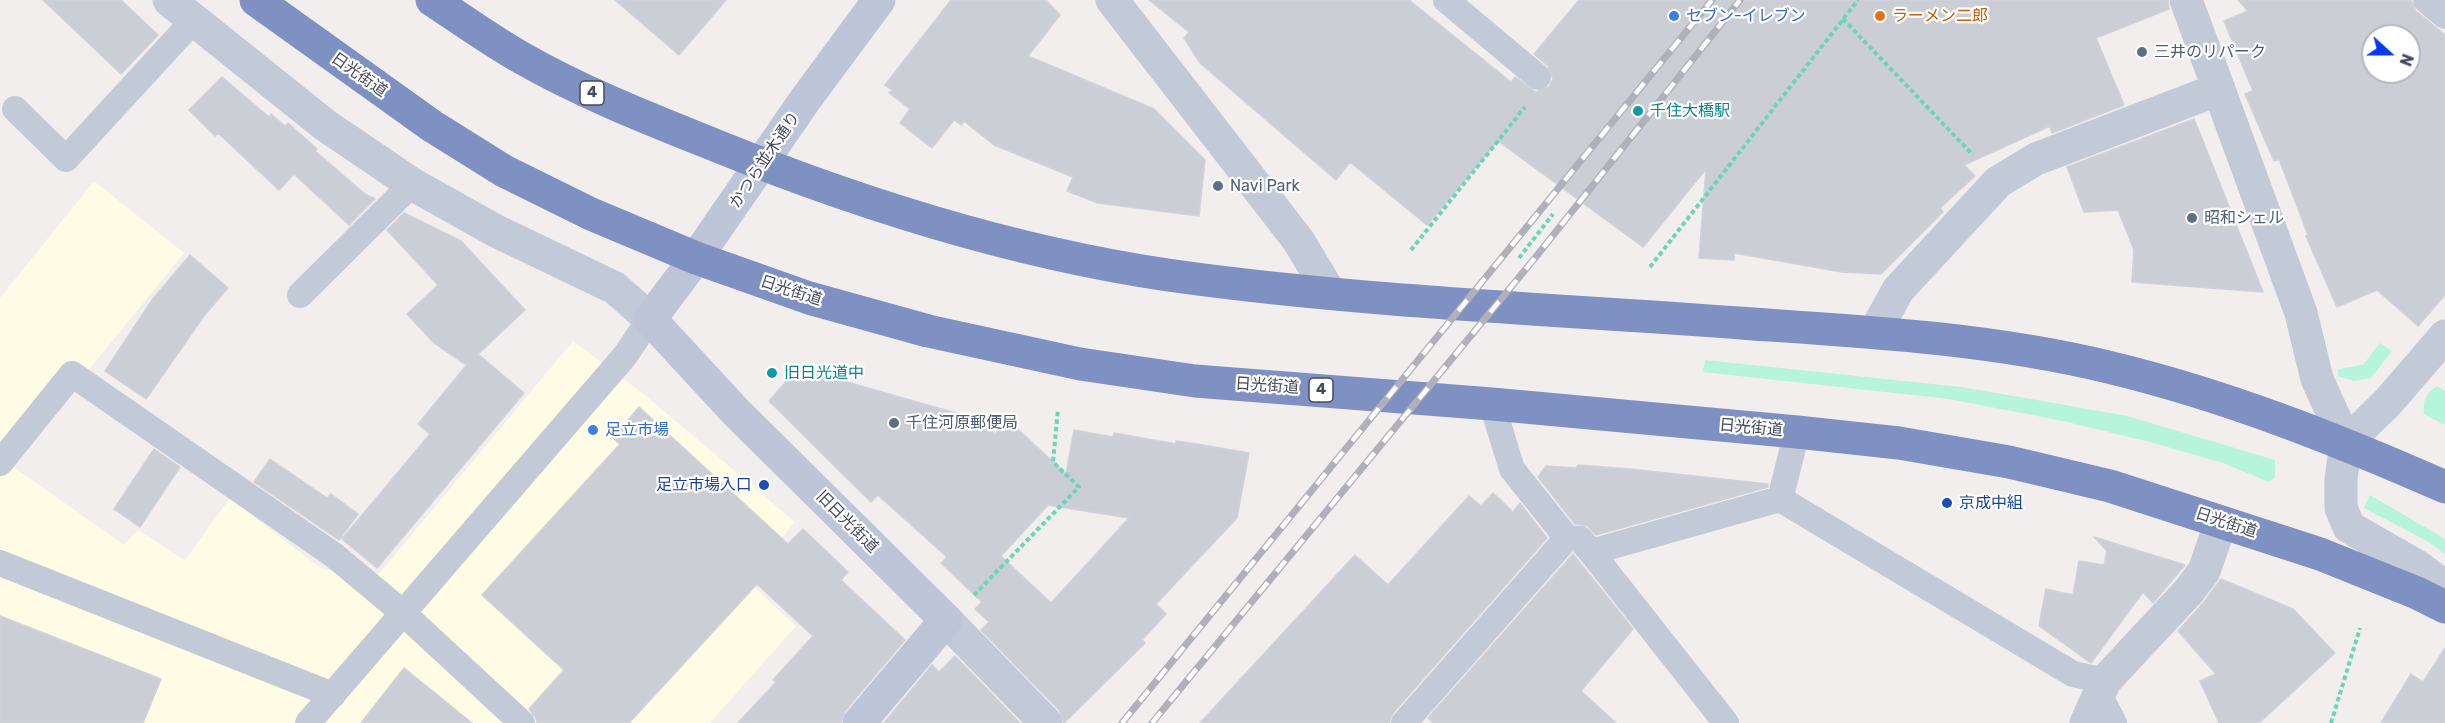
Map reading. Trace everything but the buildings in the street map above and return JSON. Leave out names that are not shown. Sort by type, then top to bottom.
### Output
[{"type":"highway","name":"日光街道","points":[[256,0],[405,107],[504,171],[591,214],[696,258],[809,298],[928,331],[1080,364],[1195,381],[1492,404],[1797,432],[1899,443],[2009,462],[2110,486],[2320,554],[2417,593],[2445,607]]},
{"type":"highway","name":"4","points":[[432,0],[519,56],[628,111],[762,165],[910,217],[1078,260],[1194,279],[1330,293],[1875,332],[1992,345],[2108,367],[2225,400],[2346,443],[2445,487]]},
{"type":"street","name":"かつら並木通り","points":[[650,319],[879,0]]},
{"type":"street","points":[[1112,0],[1298,240],[1330,293]]},
{"type":"street","points":[[2186,0],[2301,313],[2317,379],[2346,443],[2341,480],[2341,508],[2349,527],[2417,566],[2445,587]]},
{"type":"street","points":[[182,10],[325,125],[412,184],[496,231],[586,272],[615,288],[650,319]]},
{"type":"street","points":[[1875,332],[1898,290],[1998,182],[2036,159],[2219,89]]},
{"type":"street","name":"旧日光街道","points":[[650,319],[735,411],[946,620],[1046,723]]},
{"type":"street","points":[[2346,443],[2388,402],[2445,336]]},
{"type":"street","points":[[2086,723],[2102,687],[2189,591],[2204,571],[2221,522]]},
{"type":"street","points":[[859,723],[946,620]]},
{"type":"lane","points":[[1446,0],[1538,77]]},
{"type":"lane","points":[[2426,0],[2445,16]]},
{"type":"lane","points":[[15,109],[66,159],[182,10]]},
{"type":"lane","points":[[300,295],[412,184]]},
{"type":"lane","points":[[308,723],[624,357],[650,319]]},
{"type":"lane","points":[[0,463],[72,374],[335,556],[403,613],[522,723]]},
{"type":"lane","points":[[1492,404],[1512,469],[1567,538],[1580,539],[1591,552],[1726,723]]},
{"type":"lane","points":[[1780,500],[1797,432]]},
{"type":"lane","points":[[1591,552],[1780,500],[2073,674],[2102,687],[2114,723]]},
{"type":"lane","points":[[1404,723],[1567,538]]},
{"type":"lane","points":[[0,563],[333,695]]},
{"type":"path","points":[[1650,267],[1858,0]]},
{"type":"path","points":[[1843,19],[1998,182]]},
{"type":"path","points":[[1411,250],[1542,85],[1538,77]]},
{"type":"path","points":[[1519,258],[1553,214]]},
{"type":"path","points":[[946,620],[970,600],[1079,487],[1053,462],[1058,409]]},
{"type":"path","points":[[2331,723],[2361,628]]},
{"type":"shaded area","name":"足立市場","points":[[94,181],[184,253],[11,465],[124,545],[138,530],[185,560],[230,498],[320,568],[374,580],[573,341],[646,396],[795,522],[746,579],[796,626],[710,723],[0,723],[0,298]]},
{"type":"green space","points":[[2380,343],[2392,351],[2371,378],[2354,381],[2338,376],[2338,369],[2363,365]]},
{"type":"green space","points":[[1705,360],[1961,387],[2127,416],[2275,460],[2275,477],[2269,482],[2223,463],[2063,421],[1949,399],[1703,372]]},
{"type":"green space","points":[[2437,386],[2445,391],[2445,425],[2424,414],[2426,398]]},
{"type":"green space","points":[[2370,495],[2445,539],[2445,554],[2427,541],[2364,508]]},
{"type":"railway","points":[[1122,723],[1712,0]]},
{"type":"railway","points":[[1152,723],[1539,253],[1740,0]]},
{"type":"place","name":"セブン-イレブン","points":[[1674,16]]},
{"type":"place","name":"ラーメン二郎","points":[[1880,16]]},
{"type":"place","name":"三井のリパーク","points":[[2142,52]]},
{"type":"place","name":"千住大橋駅","points":[[1638,111]]},
{"type":"place","name":"Navi Park","points":[[1218,186]]},
{"type":"place","name":"昭和シェル","points":[[2192,218]]},
{"type":"place","name":"旧日光道中","points":[[772,373]]},
{"type":"place","name":"千住河原郵便局","points":[[894,423]]},
{"type":"place","name":"足立市場","points":[[593,430]]},
{"type":"place","name":"足立市場入口","points":[[764,485]]},
{"type":"place","name":"京成中組","points":[[1947,503]]}]
